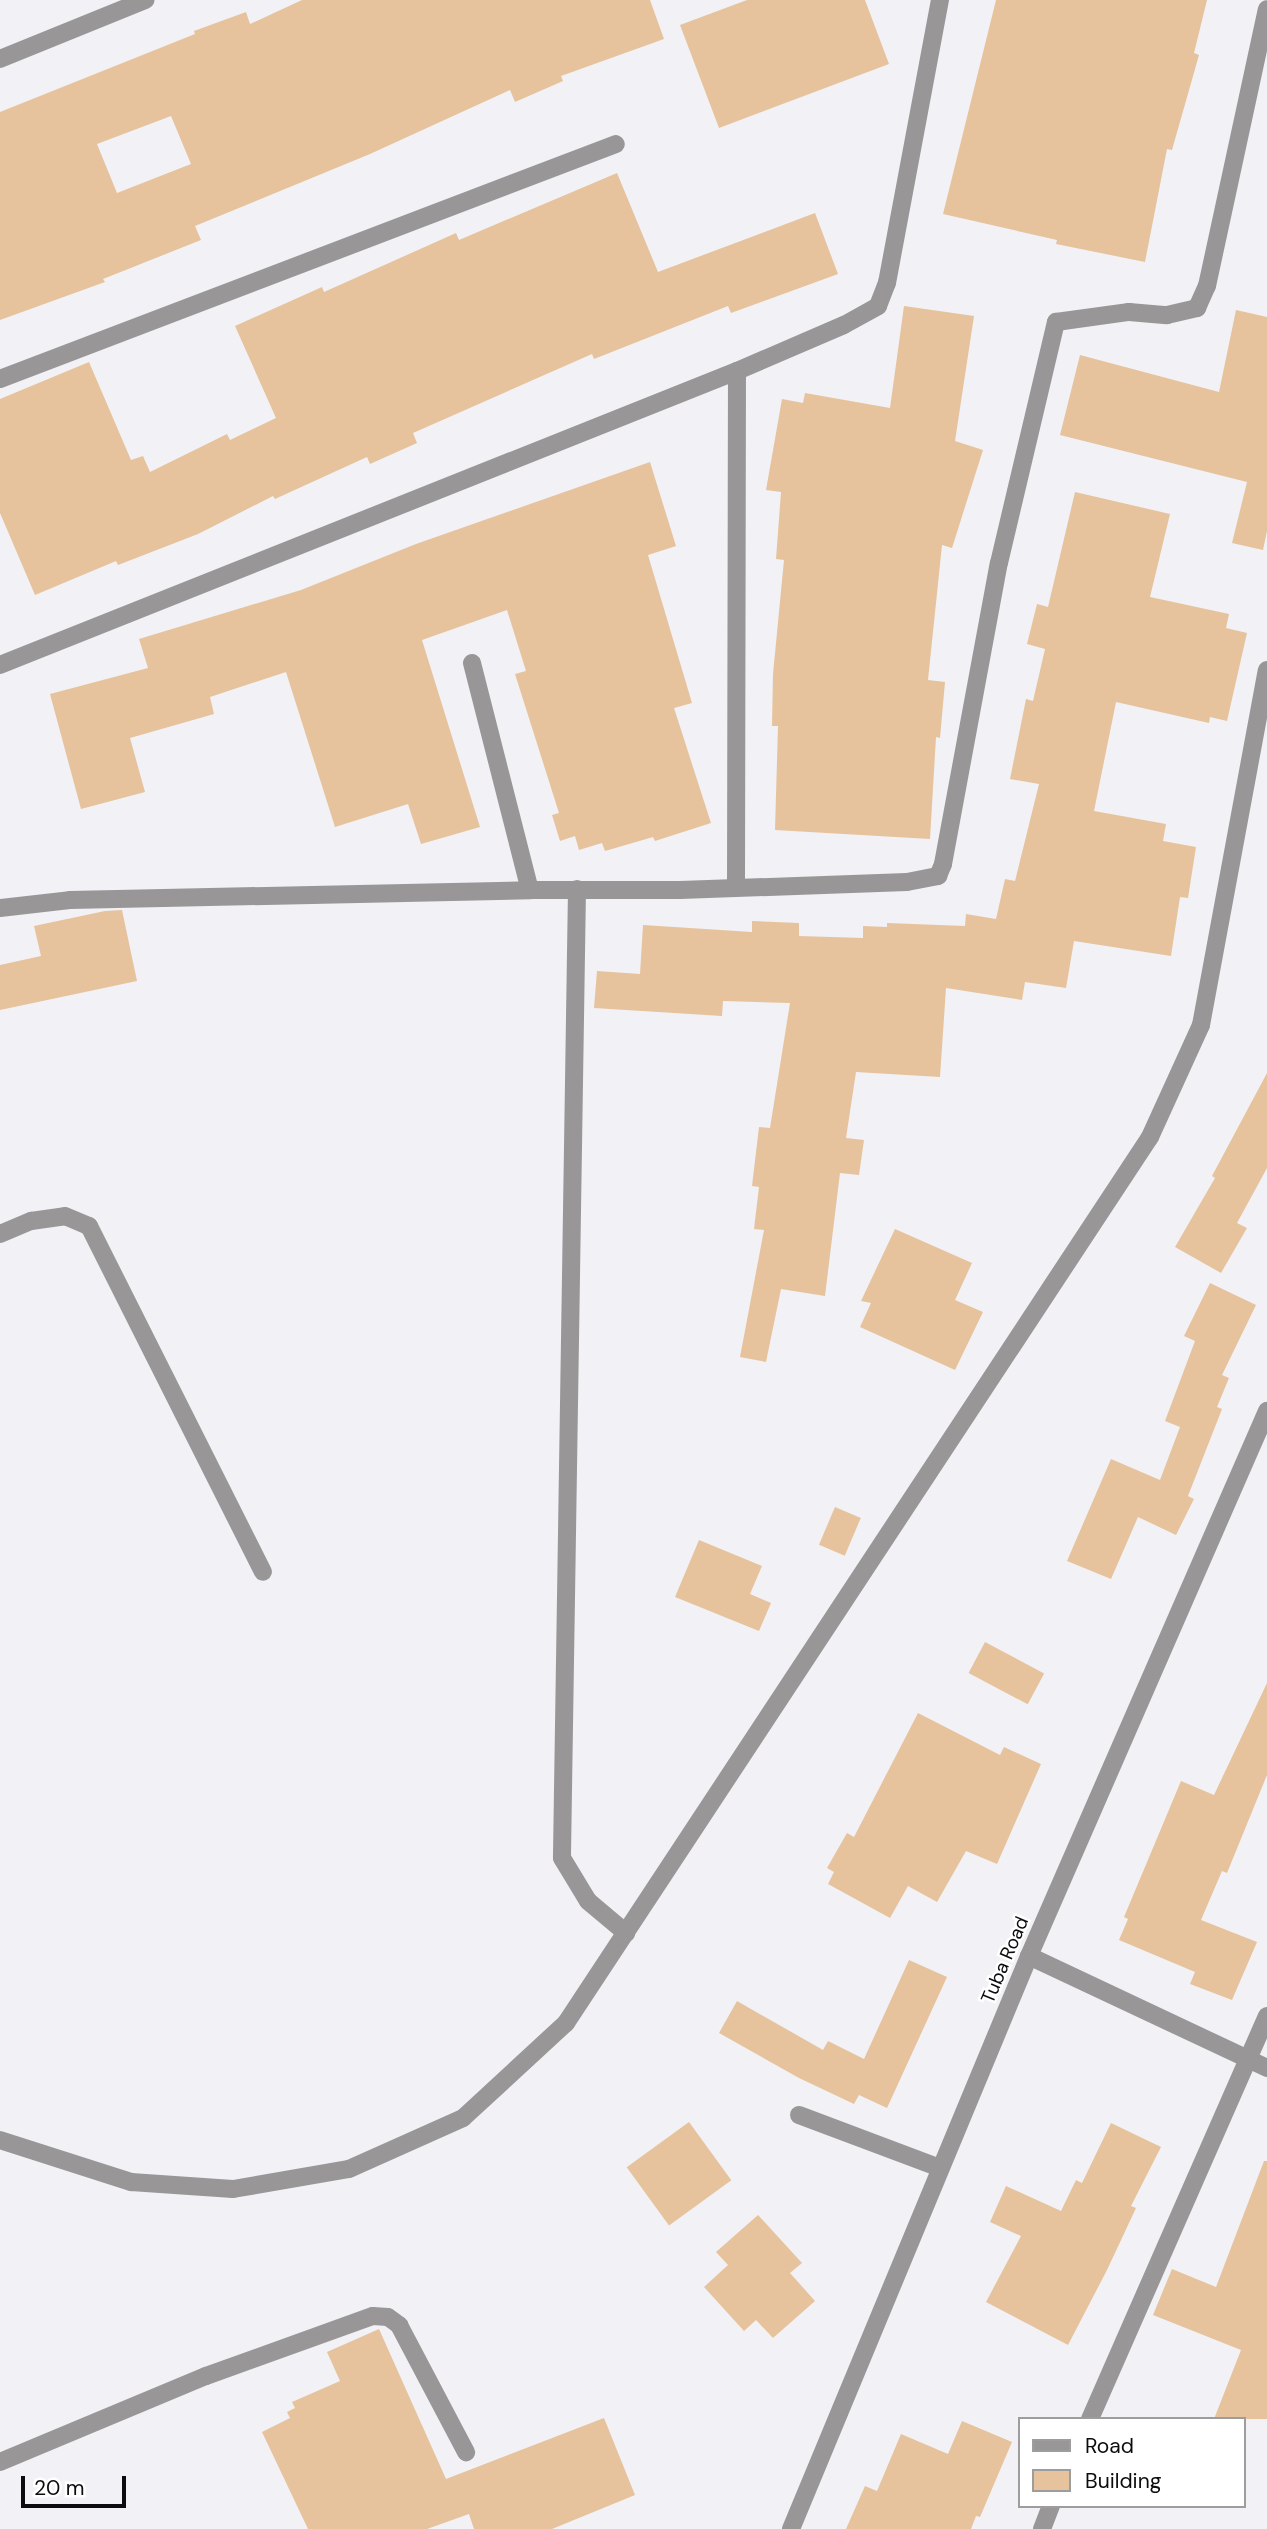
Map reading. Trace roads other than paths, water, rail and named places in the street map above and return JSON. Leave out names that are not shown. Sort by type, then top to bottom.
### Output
[{"type":"street","points":[[0,60],[145,0]]},
{"type":"street","points":[[0,665],[737,371],[844,325],[878,306],[887,283],[940,0]]},
{"type":"street","points":[[0,908],[70,900],[577,889],[680,890],[907,882],[938,876],[943,864],[999,563],[1056,322],[1129,312],[1167,315],[1197,308],[1207,286],[1267,9]]},
{"type":"street","points":[[0,379],[616,145]]},
{"type":"street","points":[[736,886],[737,371]]},
{"type":"street","points":[[472,663],[530,890]]},
{"type":"street","points":[[0,2140],[131,2182],[233,2189],[349,2169],[463,2118],[566,2022],[1150,1137],[1201,1025],[1267,670]]},
{"type":"street","points":[[577,889],[562,1858],[588,1901],[626,1933]]},
{"type":"street","points":[[0,1234],[31,1221],[65,1216],[89,1226],[263,1572]]},
{"type":"street","name":"Tuba Road","points":[[790,2529],[1029,1956],[1267,1411]]},
{"type":"street","points":[[1029,1956],[1267,2068]]},
{"type":"street","points":[[1091,2417],[1267,2016]]},
{"type":"street","points":[[799,2115],[940,2168]]},
{"type":"street","points":[[0,2462],[206,2376],[373,2316],[388,2317],[399,2326],[466,2452]]},
{"type":"street","points":[[1042,2529],[1051,2508]]}]
